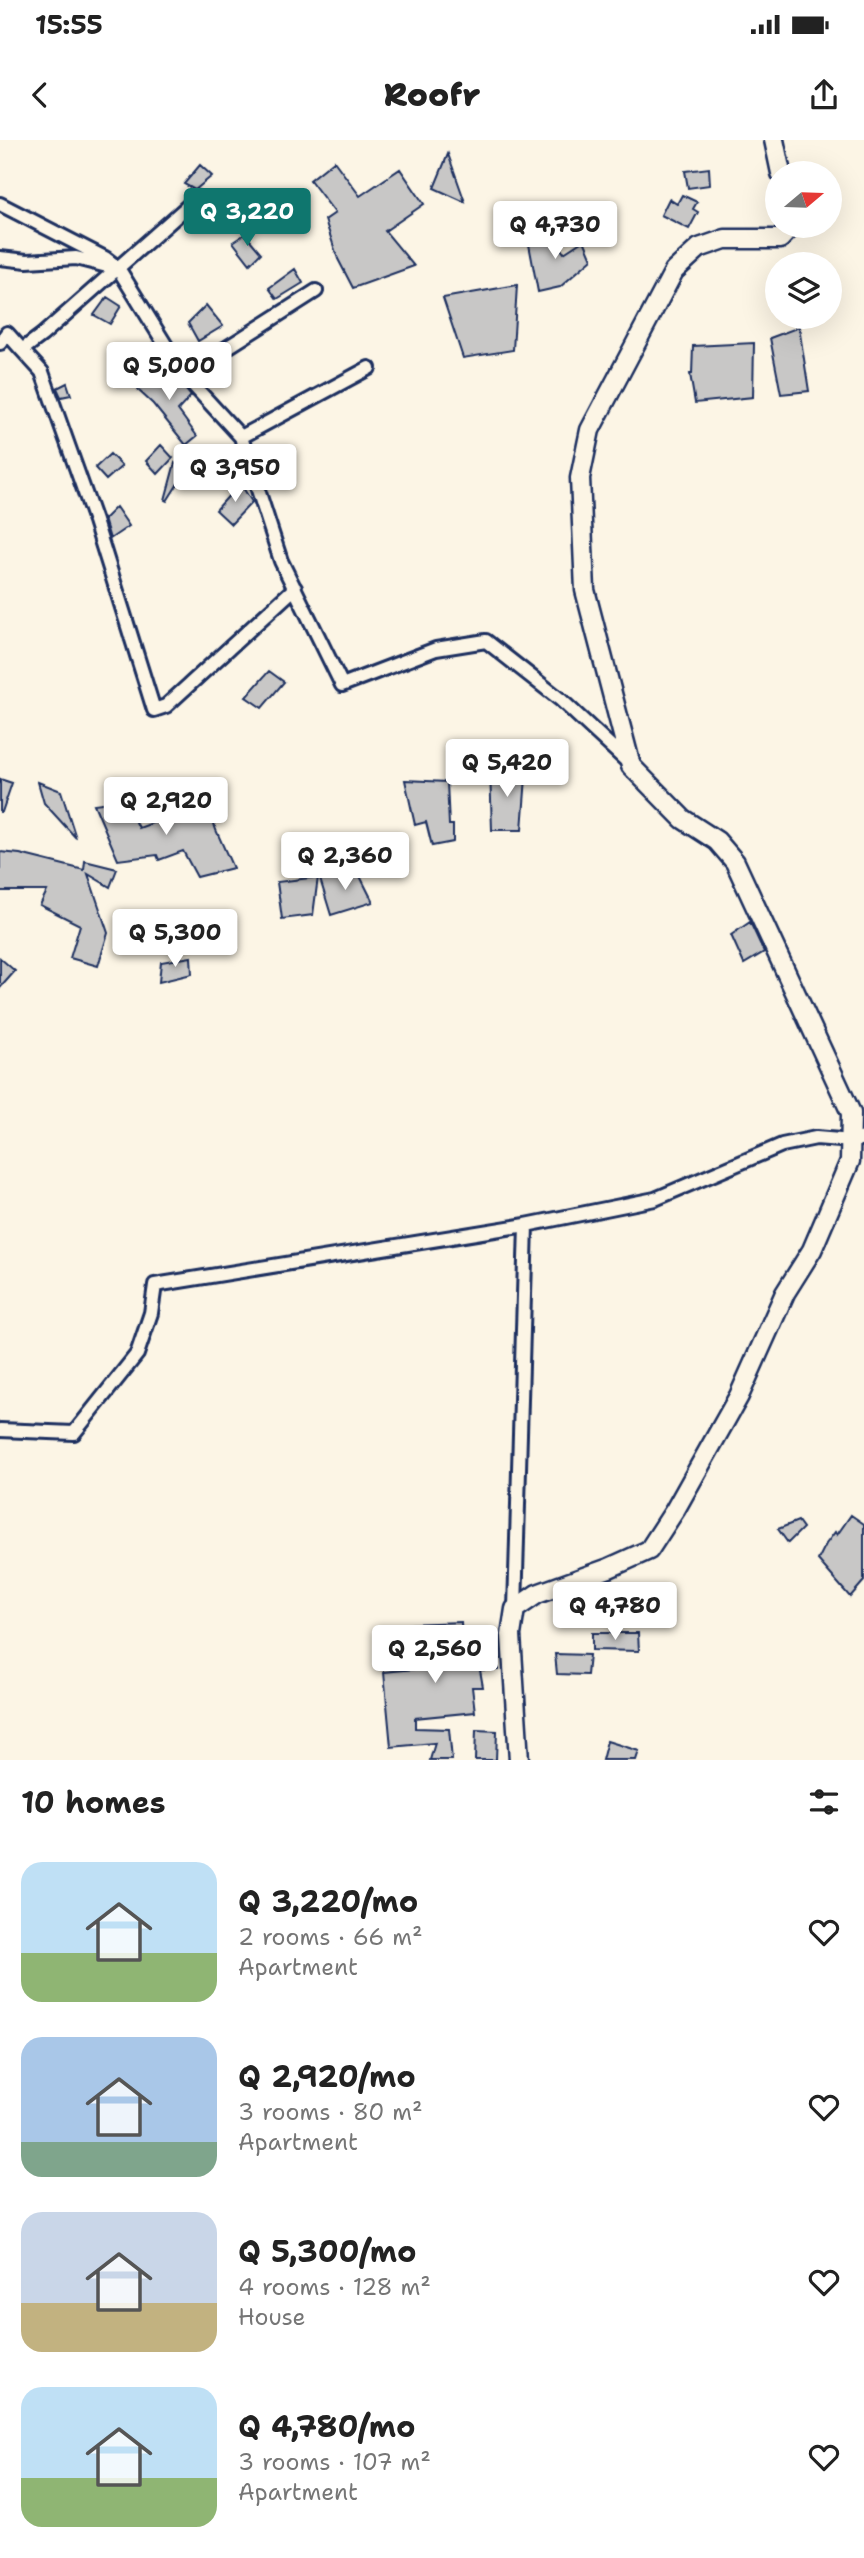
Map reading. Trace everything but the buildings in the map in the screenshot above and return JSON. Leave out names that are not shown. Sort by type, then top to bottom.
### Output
[{"type":"street","points":[[774,140],[778,161]]},
{"type":"street","points":[[22,350],[197,198]]},
{"type":"street","points":[[0,204],[105,258],[118,268],[184,375],[241,437],[281,561],[342,685],[436,649],[486,641],[561,700],[684,819],[717,841],[735,862],[851,1112],[858,1140],[812,1250],[785,1293],[733,1406],[675,1510],[649,1550],[609,1568],[537,1594],[515,1609]]},
{"type":"street","points":[[631,766],[585,590],[580,478],[590,430],[674,271],[699,248],[725,239],[781,238]]},
{"type":"street","points":[[0,258],[27,261],[76,258],[118,268]]},
{"type":"street","points":[[184,375],[316,291]]},
{"type":"street","points":[[0,343],[8,333],[42,372],[95,521],[154,710],[166,706],[295,588]]},
{"type":"street","points":[[241,437],[369,368]]},
{"type":"street","points":[[0,1430],[74,1433],[137,1354],[152,1313],[155,1285],[526,1225],[655,1199],[782,1145],[816,1138],[858,1140]]},
{"type":"street","points":[[519,1760],[511,1635],[515,1609],[526,1225]]}]
